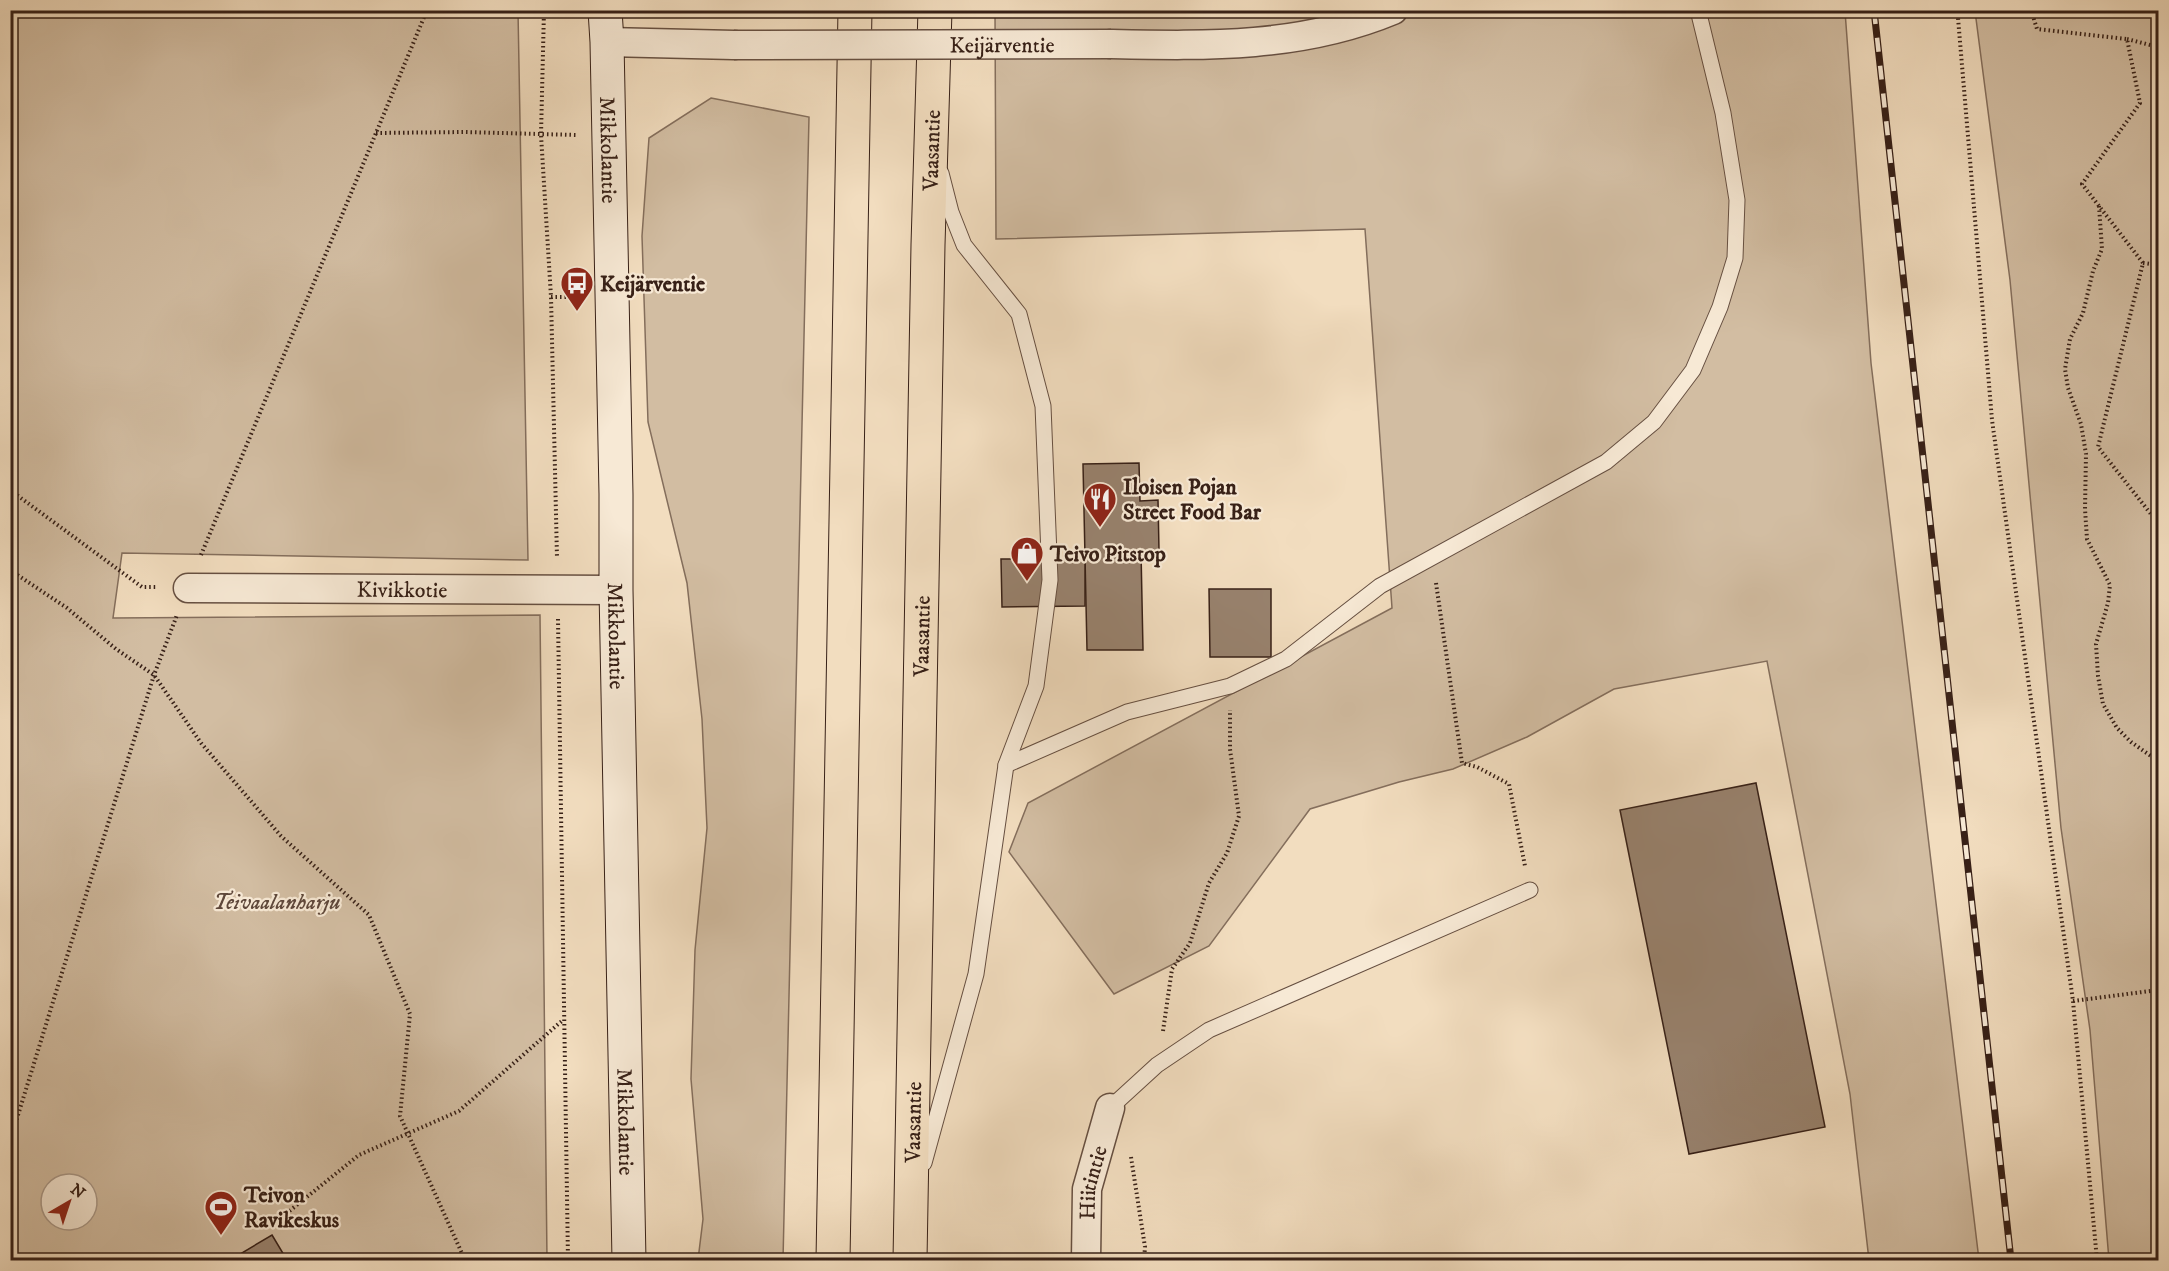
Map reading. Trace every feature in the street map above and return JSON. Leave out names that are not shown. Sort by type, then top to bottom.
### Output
[{"type":"highway","points":[[833,1260],[855,10]]},
{"type":"highway","name":"Vaasantie","points":[[910,1260],[927,268],[935,10]]},
{"type":"main road","name":"Mikkolantie","points":[[606,26],[629,1260]]},
{"type":"street","name":"Keijärventie","points":[[606,26],[734,45],[1215,46],[1290,38],[1353,26],[1393,10]]},
{"type":"street","name":"Kivikkotie","points":[[188,588],[616,590]]},
{"type":"street","name":"Hiitintie","points":[[1086,1260],[1087,1189],[1110,1108]]},
{"type":"lane","points":[[1006,765],[1127,712],[1230,686],[1286,659],[1380,586],[1433,559],[1606,462],[1654,422],[1693,370],[1720,307],[1734,258],[1737,200],[1723,113],[1698,10]]},
{"type":"lane","points":[[911,1207],[976,974],[1006,765],[1036,686],[1050,580],[1043,406],[1019,314],[964,245],[951,212],[932,132]]},
{"type":"lane","points":[[1110,1108],[1157,1065],[1209,1030],[1530,890]]},
{"type":"path","points":[[10,1141],[154,675],[427,10]]},
{"type":"path","points":[[544,10],[542,135],[551,297],[558,589],[568,1260]]},
{"type":"path","points":[[1961,10],[1958,18],[1992,420],[2073,1001],[2097,1260]]},
{"type":"path","points":[[2031,10],[2037,29],[2127,39],[2158,47]]},
{"type":"path","points":[[2127,39],[2139,103],[2082,184],[2143,264],[2158,265]]},
{"type":"path","points":[[376,134],[465,132],[542,135]]},
{"type":"path","points":[[2099,206],[2102,249],[2090,282],[2084,313],[2070,339],[2066,369],[2068,388],[2081,424],[2086,454],[2087,539],[2110,585],[2108,603],[2096,644],[2098,676],[2103,704],[2116,728],[2158,761]]},
{"type":"path","points":[[2143,264],[2098,447],[2158,523]]},
{"type":"path","points":[[551,297],[577,297]]},
{"type":"path","points":[[10,490],[142,587],[188,588]]},
{"type":"path","points":[[1433,559],[1462,763],[1477,767],[1509,784],[1530,890]]},
{"type":"path","points":[[10,570],[67,608],[116,649],[154,675],[201,742],[281,836],[369,915],[410,1014],[400,1116],[465,1260]]},
{"type":"path","points":[[1157,1065],[1173,969],[1190,943],[1209,883],[1227,853],[1239,816],[1230,749],[1230,686]]},
{"type":"path","points":[[2073,1001],[2158,990]]},
{"type":"path","points":[[272,1225],[359,1155],[459,1111],[563,1020]]},
{"type":"path","points":[[1110,1108],[1131,1159],[1145,1247],[1144,1260]]},
{"type":"green space","name":"Teivaalanharju","points":[[10,11],[518,11],[528,560],[122,553],[113,618],[540,615],[547,1260],[11,1260]]},
{"type":"green space","points":[[995,11],[1845,11],[1871,363],[1979,1260],[1869,1260],[1850,1094],[1767,661],[1614,689],[1527,737],[1453,769],[1399,782],[1310,809],[1209,946],[1114,994],[1009,852],[1028,803],[1392,608],[1365,229],[996,239]]},
{"type":"green space","points":[[1975,11],[2158,11],[2158,1260],[2109,1260],[2090,1030],[2061,828],[2010,280]]},
{"type":"green space","points":[[711,98],[809,117],[783,1260],[698,1260],[703,1219],[691,1079],[695,950],[707,828],[702,719],[687,583],[648,422],[642,236],[649,138]]},
{"type":"building","points":[[1139,463],[1140,501],[1158,500],[1159,550],[1141,551],[1143,650],[1087,650],[1083,464]]},
{"type":"building","points":[[1001,559],[1085,559],[1085,606],[1002,607]]},
{"type":"building","points":[[1209,589],[1271,589],[1271,657],[1210,657]]},
{"type":"building","points":[[1756,783],[1825,1127],[1689,1154],[1620,810]]},
{"type":"building","points":[[272,1235],[287,1260],[230,1260]]},
{"type":"railway","points":[[1874,10],[2011,1260]]},
{"type":"place","name":"Keijärventie","points":[[577,312]]},
{"type":"place","name":"Iloisen Pojan Street Food Bar","points":[[1100,528]]},
{"type":"place","name":"Teivo Pitstop","points":[[1027,582]]},
{"type":"place","name":"Teivon Ravikeskus","points":[[221,1236]]}]
